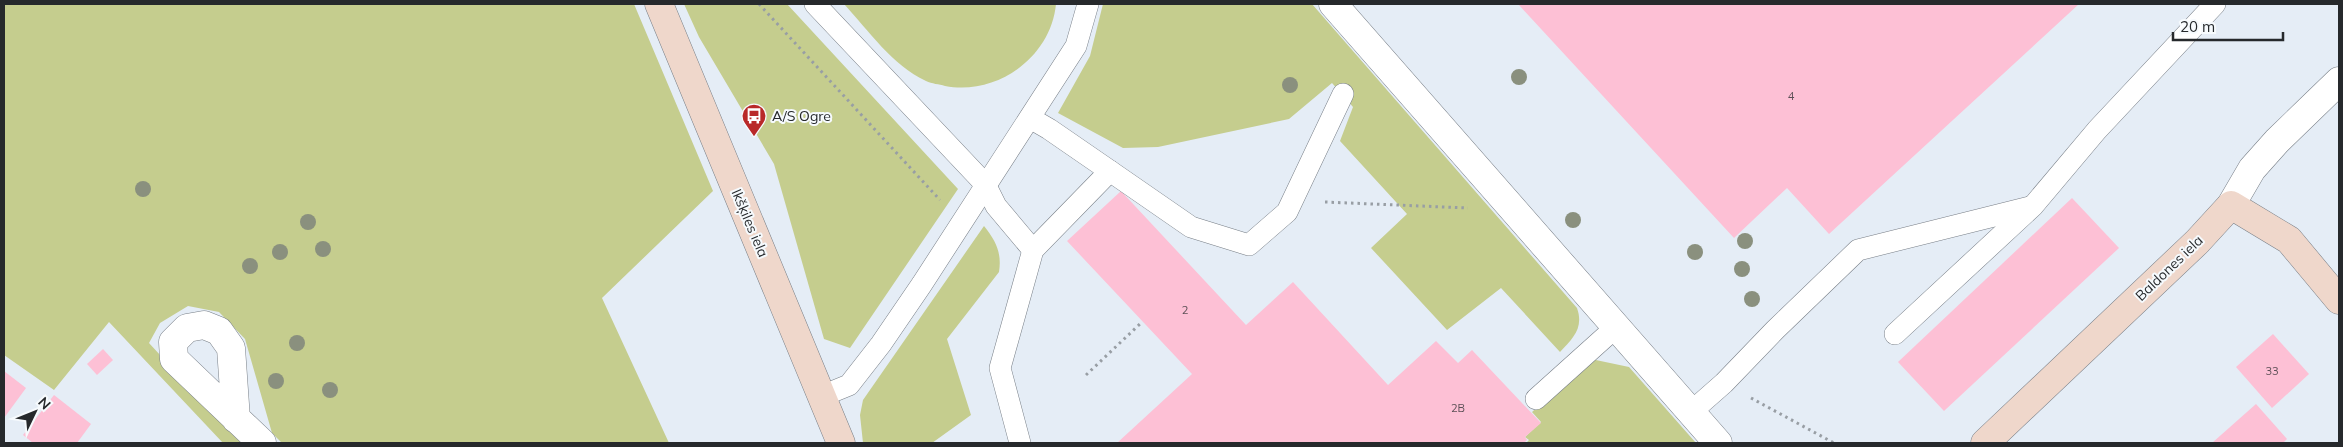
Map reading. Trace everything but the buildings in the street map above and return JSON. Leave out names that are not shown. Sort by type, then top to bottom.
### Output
[{"type":"street","name":"Ikšķiles iela","points":[[659,4],[841,443]]},
{"type":"street","points":[[1333,4],[1382,58],[1615,328],[1718,443]]},
{"type":"street","name":"Baldones iela","points":[[1985,443],[2197,242],[2231,205],[2252,169],[2277,141],[2339,81]]},
{"type":"street","points":[[2231,205],[2289,240],[2339,300]]},
{"type":"street","points":[[236,419],[262,443]]},
{"type":"lane","points":[[815,4],[986,184],[996,206],[1033,250]]},
{"type":"lane","points":[[822,396],[849,385],[881,344],[962,223],[1076,46],[1088,10],[1088,4]]},
{"type":"lane","points":[[1895,334],[2033,206],[2097,130],[2215,4]]},
{"type":"lane","points":[[1030,118],[1191,227],[1249,244],[1287,212],[1343,94]]},
{"type":"lane","points":[[1018,442],[1000,368],[1033,250],[1110,171]]},
{"type":"lane","points":[[1691,412],[1724,383],[1775,330],[1858,250],[2033,206]]},
{"type":"lane","points":[[1536,399],[1615,328]]},
{"type":"path","points":[[759,4],[962,223]]},
{"type":"path","points":[[1295,195],[1331,204],[1511,209]]},
{"type":"path","points":[[1086,375],[1142,322]]},
{"type":"path","points":[[1724,383],[1834,443]]},
{"type":"green space","points":[[4,4],[634,4],[713,191],[602,298],[669,443],[282,443],[272,433],[245,339],[219,312],[188,306],[160,323],[149,343],[241,443],[223,443],[109,322],[54,390],[4,355]]},
{"type":"green space","points":[[684,4],[787,4],[958,189],[850,348],[824,339],[774,164],[699,37]]},
{"type":"green space","points":[[844,4],[1056,4],[1052,23],[1044,41],[1018,69],[984,85],[964,88],[931,83],[902,66],[882,47]]},
{"type":"green space","points":[[1103,4],[1312,4],[1577,308],[1579,321],[1573,337],[1560,352],[1501,288],[1447,330],[1371,248],[1407,214],[1340,141],[1353,107],[1332,83],[1289,119],[1158,147],[1123,148],[1058,113],[1090,56]]},
{"type":"green space","points":[[984,226],[992,237],[999,253],[999,272],[947,339],[971,415],[932,443],[863,443],[860,415],[863,400]]},
{"type":"green space","points":[[1591,359],[1629,367],[1696,443],[1526,443],[1529,440],[1525,437],[1541,422],[1532,412]]},
{"type":"place","name":"A/S Ogre","points":[[754,137]]}]
